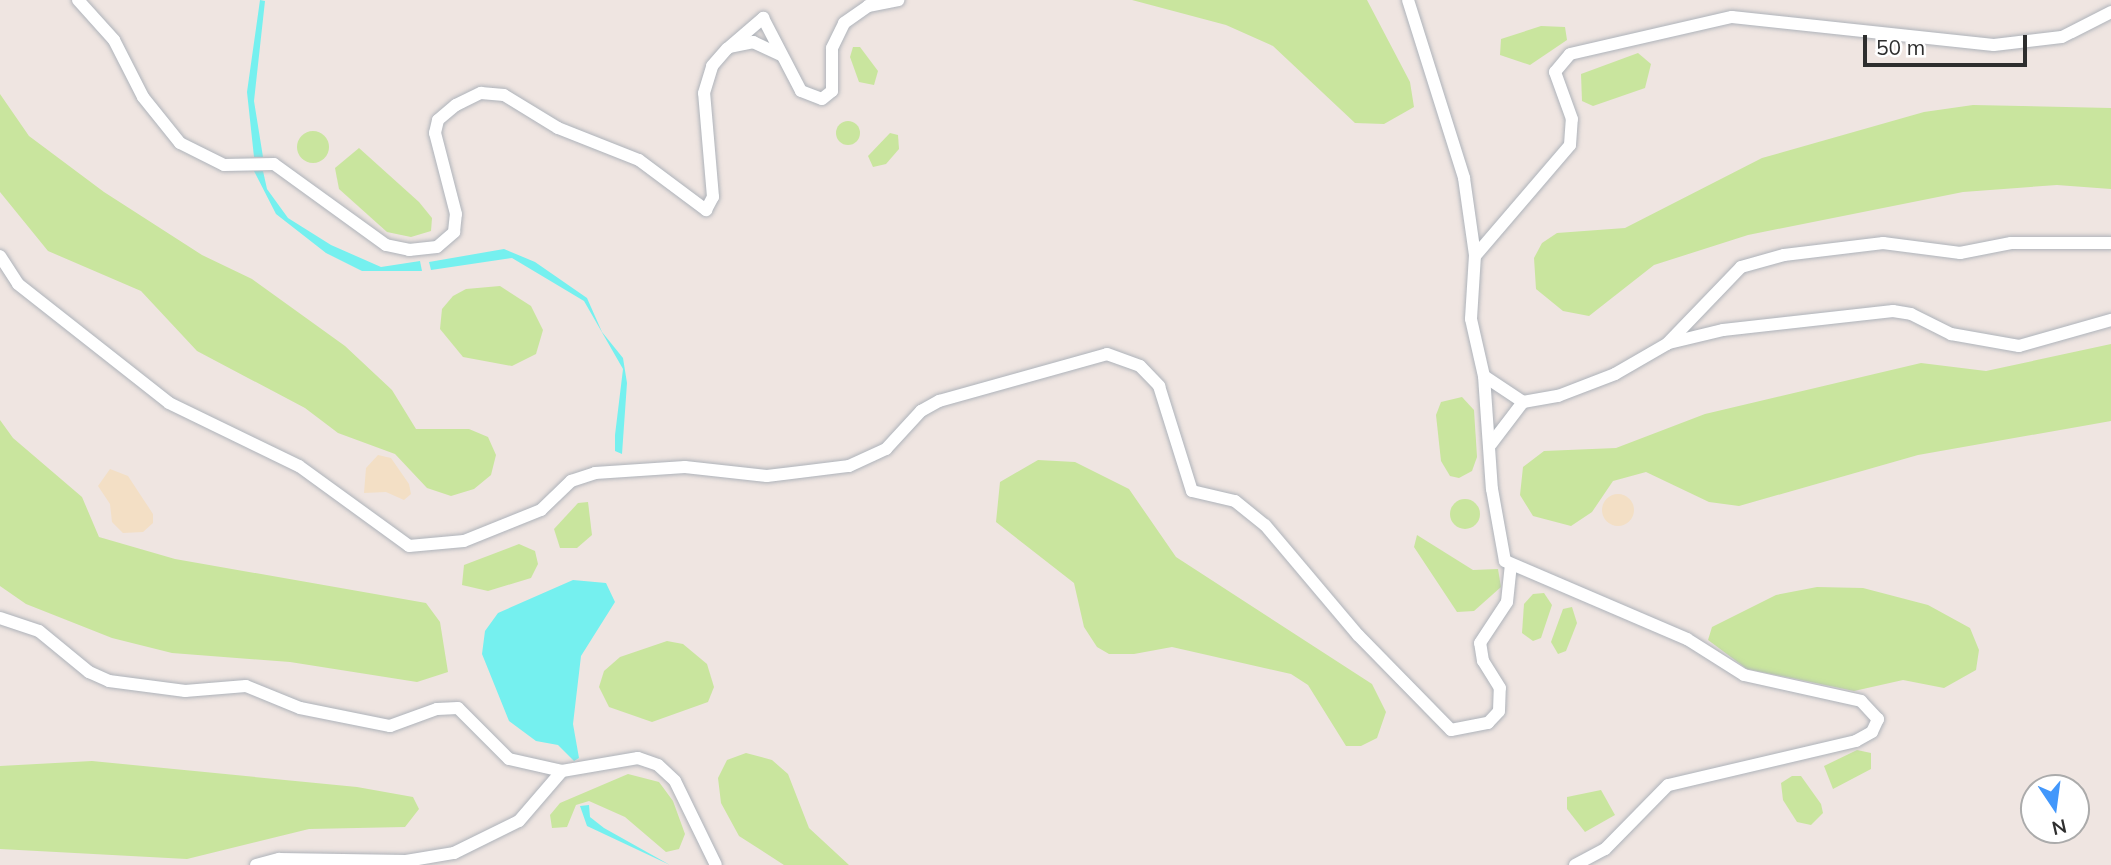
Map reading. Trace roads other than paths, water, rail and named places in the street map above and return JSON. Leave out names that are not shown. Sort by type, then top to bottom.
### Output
[{"type":"lane","points":[[78,0],[114,40],[143,97],[180,143],[213,162],[274,164],[386,245],[409,250],[437,247],[454,232],[456,214],[435,125],[456,104],[491,92],[568,132],[639,160],[700,209],[710,207],[704,93],[712,66],[727,49],[763,18],[801,91],[822,99],[832,91],[832,47],[844,23],[868,6],[898,0]]},
{"type":"lane","points":[[0,256],[18,284],[170,404],[299,466],[409,546],[439,548],[475,537],[541,510],[570,481],[595,473],[685,467],[767,476],[856,464],[886,449],[921,411],[939,401],[1107,354],[1140,366],[1159,386],[1192,491],[1235,502],[1265,525],[1357,635],[1451,730],[1488,723],[1499,711],[1500,688],[1483,661],[1480,643],[1507,602],[1511,566],[1498,539],[1484,376],[1471,319],[1475,256],[1461,162],[1408,0]]},
{"type":"lane","points":[[1475,256],[1570,145],[1572,119],[1555,72],[1570,54],[1732,17],[1994,45],[2062,37],[2111,12]]},
{"type":"lane","points":[[727,49],[753,42],[783,58]]},
{"type":"lane","points":[[1667,344],[1735,271],[1784,255],[1883,243],[1960,253],[2004,243],[2111,243]]},
{"type":"lane","points":[[1491,444],[1523,402],[1558,396],[1615,374],[1667,344],[1723,330],[1893,312],[1963,338],[2019,346],[2111,320]]},
{"type":"lane","points":[[1484,376],[1523,402]]},
{"type":"lane","points":[[1511,566],[1532,570],[1601,606],[1679,635],[1744,675],[1861,701],[1878,719],[1872,732],[1856,741],[1668,785],[1605,849],[1575,865]]},
{"type":"lane","points":[[0,618],[39,631],[89,672],[108,681],[185,691],[246,686],[300,708],[390,726],[437,709],[458,708],[509,759],[562,771],[625,758],[658,765],[681,789],[716,865]]},
{"type":"lane","points":[[256,865],[279,859],[422,860],[454,853],[519,821],[562,771]]},
{"type":"water","points":[[260,0],[265,1],[254,101],[263,157],[254,157],[247,92]]},
{"type":"water","points":[[254,171],[263,171],[267,189],[288,218],[331,245],[381,267],[420,261],[422,271],[362,271],[326,253],[276,214]]},
{"type":"water","points":[[504,249],[535,262],[587,298],[602,332],[623,358],[627,383],[622,454],[615,451],[615,435],[623,369],[584,301],[512,258],[431,270],[429,262]]},
{"type":"water","points":[[573,580],[606,583],[615,602],[581,656],[573,724],[579,758],[574,761],[558,745],[536,741],[509,721],[482,654],[485,631],[498,613]]},
{"type":"water","points":[[589,805],[590,817],[604,828],[670,865],[587,826],[580,806]]}]
